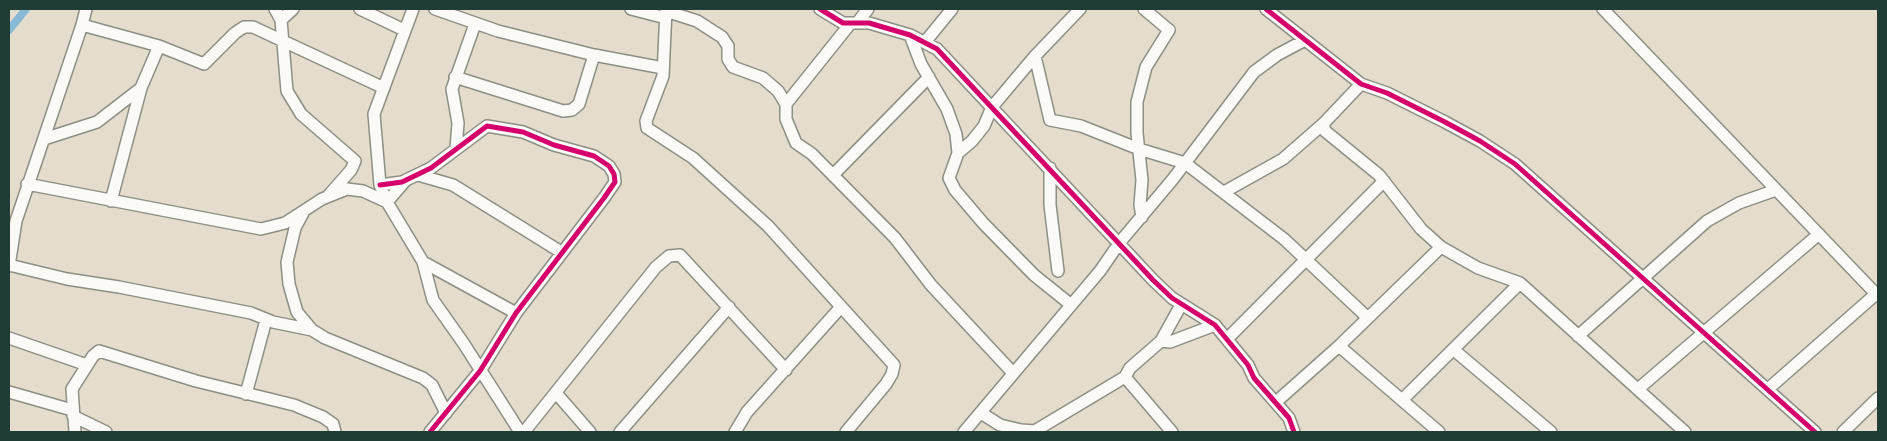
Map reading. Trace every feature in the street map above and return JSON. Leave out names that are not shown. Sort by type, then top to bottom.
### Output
[{"type":"street","points":[[86,9],[44,140],[27,184],[16,221],[9,265],[67,279],[119,287],[251,313],[266,320],[312,330],[340,346],[423,378],[432,385],[446,413]]},
{"type":"street","points":[[274,9],[281,20],[287,91],[301,114],[354,161],[351,170],[328,196]]},
{"type":"street","points":[[281,20],[293,9]]},
{"type":"street","points":[[360,9],[404,30]]},
{"type":"street","points":[[413,9],[374,114],[380,185],[387,202],[423,262],[433,300],[522,432],[556,393],[656,267],[669,256],[680,255],[786,370]]},
{"type":"street","points":[[435,9],[474,24],[594,55],[663,68]]},
{"type":"street","points":[[631,9],[666,12],[697,21],[722,37],[728,46],[728,59],[733,67],[763,78],[778,91],[786,104],[786,119],[796,144],[812,154],[895,238],[931,285],[1014,373]]},
{"type":"street","points":[[820,9],[831,12],[843,23],[869,23],[910,35],[937,50],[1120,242],[1153,280],[1181,305],[1215,325],[1248,364],[1254,378],[1289,418],[1294,432]]},
{"type":"street","points":[[786,104],[868,9]]},
{"type":"street","points":[[925,42],[952,9]]},
{"type":"street","points":[[958,153],[972,141],[984,126],[992,106],[1035,56],[1080,9]]},
{"type":"street","points":[[1142,216],[1140,205],[1142,180],[1136,102],[1146,68],[1169,30],[1144,9]]},
{"type":"street","points":[[1266,9],[1361,84],[1387,93],[1480,140],[1515,164],[1644,277],[1815,432]]},
{"type":"street","points":[[1604,9],[1877,295],[1768,389]]},
{"type":"street","points":[[666,12],[663,76],[646,121],[647,128],[692,158],[768,226],[840,308],[894,365],[892,374],[886,384],[846,432]]},
{"type":"street","points":[[456,149],[458,123],[452,89],[474,24]]},
{"type":"street","points":[[82,26],[159,46],[204,64],[235,33],[244,27],[253,27],[384,88]]},
{"type":"street","points":[[910,35],[956,134],[958,153],[949,178],[955,190],[983,223],[1034,275],[1070,304]]},
{"type":"street","points":[[964,432],[1070,304],[1100,271],[1120,242],[1185,163],[1254,72],[1277,55],[1305,40]]},
{"type":"street","points":[[111,201],[141,88],[159,46]]},
{"type":"street","points":[[455,77],[563,111],[572,110],[579,104],[594,55]]},
{"type":"street","points":[[1035,56],[1050,120],[1081,126],[1139,149],[1185,163],[1284,239],[1368,318]]},
{"type":"street","points":[[833,175],[929,77]]},
{"type":"street","points":[[1224,192],[1283,159],[1324,124],[1361,84]]},
{"type":"street","points":[[44,140],[97,122],[141,88]]},
{"type":"street","points":[[1324,124],[1325,130],[1351,154],[1371,167],[1421,229],[1441,247],[1478,268],[1520,283],[1685,432]]},
{"type":"street","points":[[380,185],[406,180],[431,168],[487,126],[523,132],[554,145],[594,156],[609,166],[614,174],[615,182],[516,313],[480,372],[430,432]]},
{"type":"street","points":[[1050,168],[1050,205],[1058,271]]},
{"type":"street","points":[[418,175],[453,185],[561,252]]},
{"type":"street","points":[[387,202],[406,180]]},
{"type":"street","points":[[1227,339],[1384,181]]},
{"type":"street","points":[[27,184],[261,229],[285,223],[328,196],[347,189],[355,189],[387,202]]},
{"type":"street","points":[[1578,336],[1707,221],[1739,203],[1776,190]]},
{"type":"street","points":[[303,213],[295,228],[290,246],[289,284],[297,312],[312,330]]},
{"type":"street","points":[[1638,389],[1819,234]]},
{"type":"street","points":[[1276,402],[1339,346],[1441,247]]},
{"type":"street","points":[[423,262],[516,313]]},
{"type":"street","points":[[1402,400],[1520,283]]},
{"type":"street","points":[[981,413],[1000,425],[1034,432],[1125,377],[1130,368],[1161,341],[1181,305]]},
{"type":"street","points":[[620,432],[729,308]]},
{"type":"street","points":[[735,432],[747,412],[840,308]]},
{"type":"street","points":[[246,394],[266,320]]},
{"type":"street","points":[[1161,341],[1170,342],[1215,325]]},
{"type":"street","points":[[9,338],[87,365]]},
{"type":"street","points":[[1339,346],[1439,432]]},
{"type":"street","points":[[1454,350],[1551,432]]},
{"type":"street","points":[[75,432],[72,389],[87,365],[99,351],[146,367],[294,405],[323,417],[333,424],[335,432]]},
{"type":"street","points":[[1125,377],[1172,432]]},
{"type":"street","points":[[9,392],[73,413],[106,432]]},
{"type":"street","points":[[556,393],[590,432]]},
{"type":"street","points":[[1843,432],[1878,398]]},
{"type":"waterway","points":[[9,30],[26,9]]},
{"type":"cycle path","points":[[820,9],[843,23],[869,23],[910,35],[937,49],[1153,280],[1172,298],[1215,325],[1248,365],[1254,378],[1289,418],[1294,432]]},
{"type":"cycle path","points":[[1266,9],[1361,84],[1387,93],[1445,122],[1480,141],[1515,164],[1815,432]]},
{"type":"cycle path","points":[[380,185],[402,182],[431,168],[487,126],[523,132],[554,145],[594,156],[609,166],[614,174],[615,182],[604,198],[516,313],[480,371],[430,432]]}]
